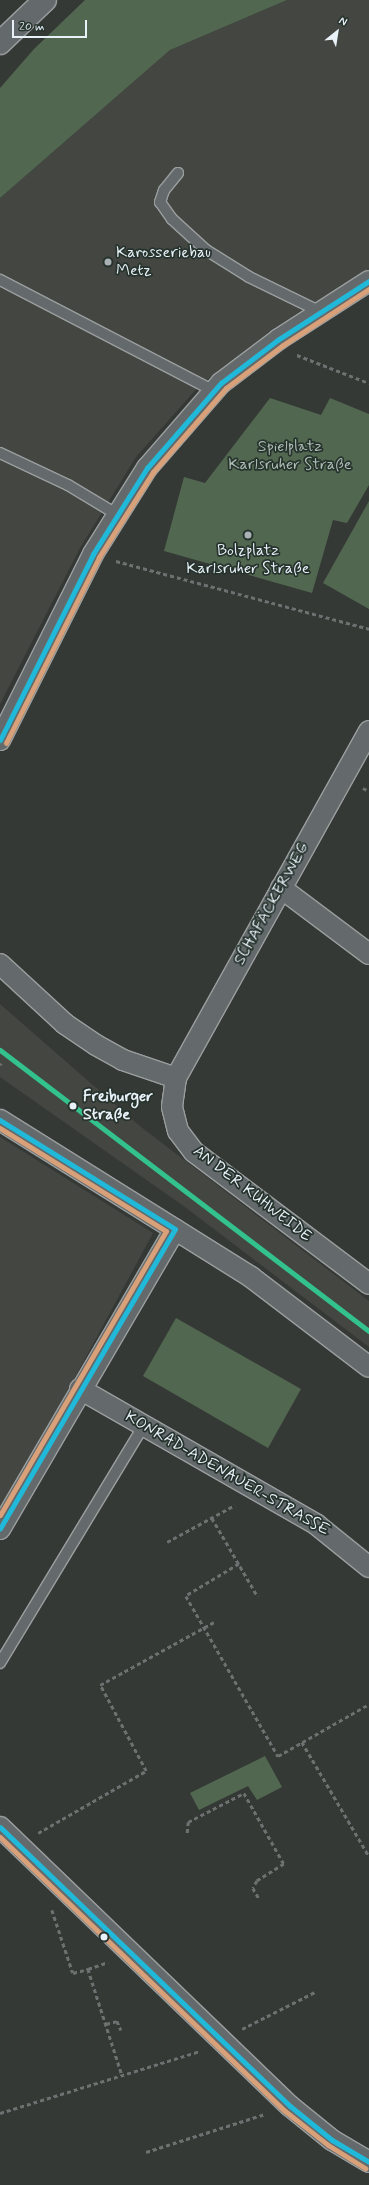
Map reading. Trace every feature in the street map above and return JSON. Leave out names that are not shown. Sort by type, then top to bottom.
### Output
[{"type":"highway","points":[[0,43],[45,0]]},
{"type":"street","points":[[0,740],[93,554],[148,468],[214,391],[279,339],[369,281]]},
{"type":"street","name":"SCHAFÄCKERWEG","points":[[176,1078],[369,731]]},
{"type":"street","points":[[281,888],[369,954]]},
{"type":"street","points":[[0,964],[65,1024],[96,1045],[123,1060],[176,1078]]},
{"type":"street","name":"AN DER KUHWEIDE","points":[[176,1078],[172,1107],[178,1131],[194,1152],[369,1284]]},
{"type":"street","points":[[0,1120],[251,1277],[369,1367]]},
{"type":"street","points":[[0,1529],[80,1389],[175,1229]]},
{"type":"street","name":"KONRAD-ADENAUER-STRASSE","points":[[80,1389],[261,1491],[317,1525],[369,1567]]},
{"type":"street","points":[[0,1827],[290,2106],[332,2140],[369,2162]]},
{"type":"lane","points":[[178,174],[164,190],[160,202],[172,219],[206,250],[249,276],[321,312]]},
{"type":"lane","points":[[0,280],[214,391]]},
{"type":"lane","points":[[0,453],[68,485],[118,515]]},
{"type":"lane","points":[[0,1663],[144,1425]]},
{"type":"path","points":[[279,339],[297,355],[369,383]]},
{"type":"path","points":[[93,554],[369,629]]},
{"type":"path","points":[[166,1542],[261,1491]]},
{"type":"path","points":[[212,1518],[258,1597]]},
{"type":"path","points":[[239,1564],[186,1596],[278,1756],[369,1704]]},
{"type":"path","points":[[18,1844],[146,1771],[100,1685],[214,1622]]},
{"type":"path","points":[[302,1742],[369,1856]]},
{"type":"path","points":[[187,1833],[188,1822],[244,1793],[284,1864],[257,1881],[253,1888],[260,1900]]},
{"type":"path","points":[[49,1902],[73,1973],[88,1969],[122,2075]]},
{"type":"path","points":[[0,2113],[122,2075],[223,2041],[315,1992]]},
{"type":"path","points":[[106,2024],[117,2021],[121,2030]]},
{"type":"path","points":[[146,2152],[290,2106]]},
{"type":"shaded area","points":[[287,0],[369,0],[369,268],[271,330],[199,386],[136,457],[80,548],[0,704],[0,198],[170,50]]},
{"type":"shaded area","points":[[0,1004],[141,1127],[369,1301],[369,1347],[185,1207],[0,1077]]},
{"type":"shaded area","points":[[0,1137],[153,1233],[0,1516]]},
{"type":"green space","points":[[85,0],[287,0],[170,50],[0,198],[0,88],[34,49]]},
{"type":"green space","name":"Spielplatz Karlsruher Straße","points":[[270,398],[321,415],[330,398],[369,414],[369,485],[347,523],[333,520],[312,593],[164,551],[184,477],[205,483]]},
{"type":"green space","points":[[369,501],[369,609],[323,583]]},
{"type":"green space","points":[[176,1318],[301,1389],[268,1448],[143,1376]]},
{"type":"green space","points":[[265,1756],[282,1787],[257,1800],[248,1786],[199,1810],[190,1793]]},
{"type":"transit line","points":[[0,740],[93,554],[147,468],[221,383],[279,339],[369,281]]},
{"type":"transit line","points":[[6,743],[99,557],[153,472],[226,388],[283,345],[369,289]]},
{"type":"transit line","points":[[0,1050],[369,1331]]},
{"type":"transit line","points":[[0,1120],[175,1229],[0,1529]]},
{"type":"transit line","points":[[0,1128],[166,1231],[0,1515]]},
{"type":"transit line","points":[[0,1827],[290,2106],[332,2140],[369,2162]]},
{"type":"transit line","points":[[0,1837],[285,2111],[328,2145],[365,2168]]},
{"type":"place","name":"Karosseriebau Metz","points":[[108,262]]},
{"type":"place","name":"Bolzplatz Karlsruher Straße","points":[[248,535]]},
{"type":"place","name":"Freiburger Straße","points":[[73,1106]]}]
